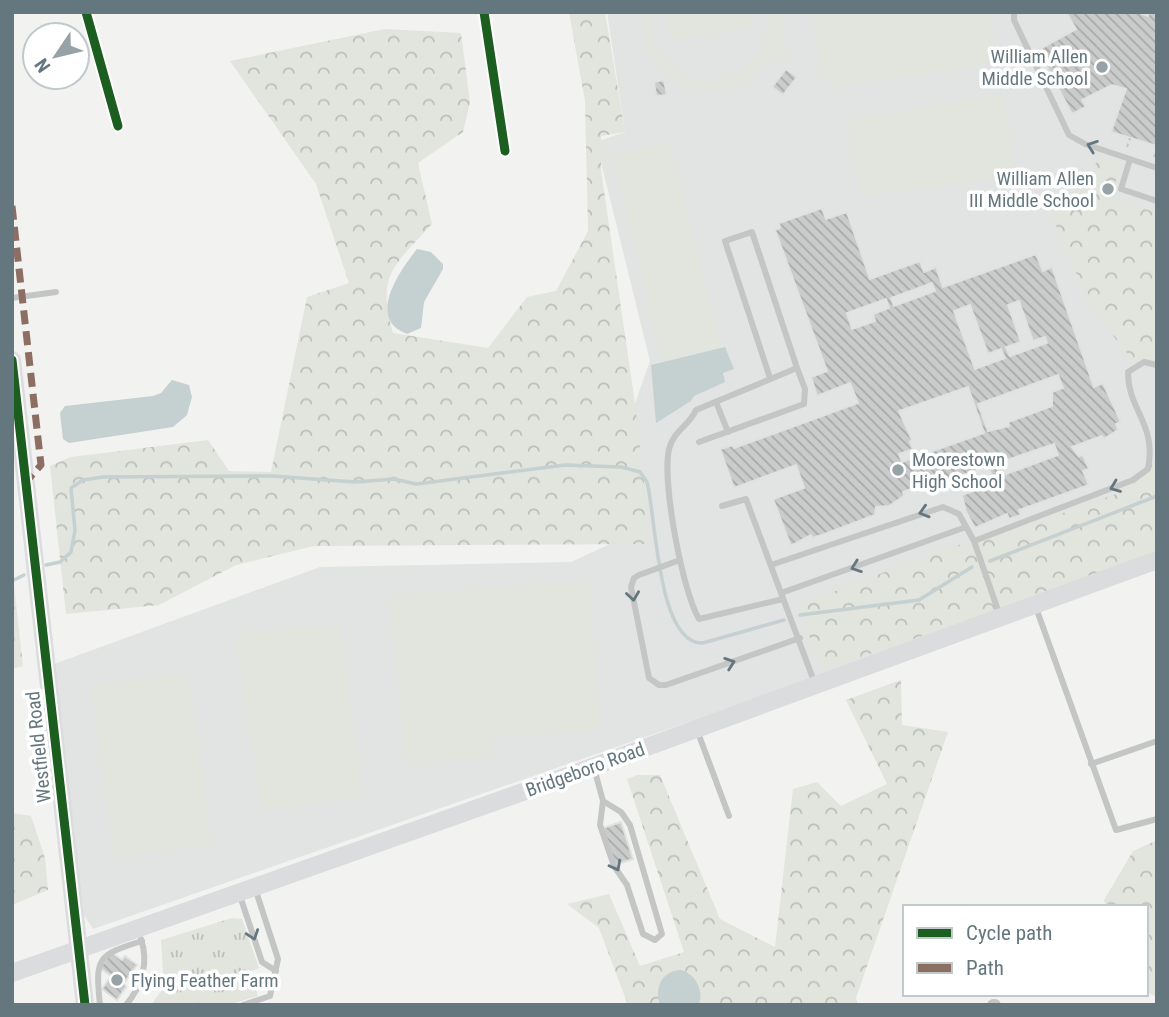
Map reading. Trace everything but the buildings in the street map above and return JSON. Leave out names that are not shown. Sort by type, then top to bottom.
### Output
[{"type":"main road","name":"Westfield Road","points":[[12,360],[85,1005]]},
{"type":"main road","name":"Bridgeboro Road","points":[[12,973],[78,949],[140,935],[246,889],[593,766],[1157,560]]},
{"type":"street","points":[[86,12],[118,126]]},
{"type":"street","points":[[484,12],[505,151]]},
{"type":"lane","points":[[1014,12],[1014,20],[1069,135],[1085,144],[1157,168]]},
{"type":"lane","points":[[1130,159],[1121,189],[1157,201]]},
{"type":"lane","points":[[699,442],[804,404],[805,389],[752,232],[725,241],[770,378]]},
{"type":"lane","points":[[12,298],[56,292]]},
{"type":"lane","points":[[974,541],[1133,480],[1148,469],[1154,438],[1128,386],[1128,372],[1144,362],[1157,365]]},
{"type":"lane","points":[[797,368],[696,410],[691,421],[680,426],[669,449],[667,467],[680,560],[699,619],[782,596],[966,527]]},
{"type":"lane","points":[[716,402],[728,432]]},
{"type":"lane","points":[[722,506],[746,499],[815,684]]},
{"type":"lane","points":[[771,565],[943,507],[959,514],[974,541],[1000,616]]},
{"type":"lane","points":[[680,560],[639,575],[634,578],[631,587],[649,678],[654,683],[666,685],[800,638]]},
{"type":"lane","points":[[1034,603],[1116,830],[1157,819]]},
{"type":"lane","points":[[696,728],[729,816]]},
{"type":"lane","points":[[1091,764],[1157,741]]},
{"type":"lane","points":[[593,766],[603,801],[600,825],[614,866],[627,885],[643,934],[655,940],[662,934],[630,825],[621,812],[603,801]]},
{"type":"lane","points":[[246,889],[262,962],[276,971]]},
{"type":"lane","points":[[243,1005],[270,996],[278,959],[246,889]]},
{"type":"lane","points":[[100,1005],[97,970],[103,959],[110,951],[140,935],[145,965],[142,977],[126,1005]]},
{"type":"path","points":[[1126,148],[1130,138]]},
{"type":"path","points":[[1154,158],[1157,150]]},
{"type":"shaded area","name":"Moorestown High School","points":[[607,12],[1157,12],[1157,559],[93,929],[82,912],[46,667],[320,567],[571,562],[647,527],[632,412],[650,361],[596,142],[625,132]]},
{"type":"shaded area","points":[[417,249],[431,252],[443,264],[443,269],[424,302],[421,328],[407,334],[395,327],[387,306],[396,281]]},
{"type":"shaded area","points":[[725,347],[734,369],[723,373],[725,382],[694,396],[691,401],[656,423],[651,365]]},
{"type":"shaded area","points":[[172,380],[189,385],[192,397],[187,415],[173,427],[69,443],[63,439],[60,413],[65,406],[153,396],[161,393]]},
{"type":"shaded area","points":[[681,970],[697,983],[699,1004],[660,1005],[658,992],[661,981],[669,973]]},
{"type":"green space","points":[[569,12],[605,12],[625,132],[601,136],[601,170],[635,404],[651,544],[314,546],[236,565],[159,605],[66,614],[50,466],[71,457],[208,440],[229,471],[271,472],[307,297],[349,283],[316,184],[230,61],[385,29],[461,33],[470,102],[463,132],[418,163],[432,224],[407,250],[392,272],[388,284],[388,313],[393,333],[488,348],[527,297],[556,291],[588,231],[585,101]]},
{"type":"green space","points":[[640,12],[650,12],[652,29],[662,54],[677,70],[694,79],[713,81],[731,76],[747,66],[759,52],[766,34],[767,12],[781,12],[788,59],[775,61],[773,52],[762,67],[748,79],[732,87],[697,90],[680,84],[665,74],[653,59],[644,36]]},
{"type":"green space","points":[[666,12],[751,12],[753,26],[671,41]]},
{"type":"green space","points":[[812,12],[987,12],[992,26],[996,63],[834,87],[821,77]]},
{"type":"green space","points":[[1003,94],[1016,176],[862,196],[847,120]]},
{"type":"green space","points":[[671,143],[721,347],[663,363],[612,157]]},
{"type":"green space","points":[[1098,155],[1122,164],[1110,197],[1157,213],[1157,365],[1131,358],[1091,308],[1044,197],[1090,184]]},
{"type":"green space","points":[[1157,459],[1157,554],[821,671],[799,605],[950,547],[1006,533],[1122,492]]},
{"type":"green space","points":[[12,567],[23,666],[12,669]]},
{"type":"green space","points":[[589,581],[600,730],[493,737],[493,758],[406,763],[389,595]]},
{"type":"green space","points":[[339,624],[363,797],[262,810],[234,634]]},
{"type":"green space","points":[[188,673],[212,845],[114,856],[91,685]]},
{"type":"green space","points":[[901,680],[902,725],[948,732],[856,998],[858,1005],[628,1005],[599,928],[567,904],[609,894],[640,966],[684,952],[627,779],[638,775],[660,775],[720,919],[775,947],[793,789],[817,782],[841,806],[887,784],[846,700]]},
{"type":"green space","points":[[12,813],[31,816],[45,858],[48,890],[12,905]]},
{"type":"green space","points":[[1157,840],[1157,997],[1148,993],[1148,905],[1105,905],[1104,900],[1133,851]]},
{"type":"green space","points":[[232,918],[242,919],[259,968],[249,972],[258,996],[228,1005],[151,1005],[164,987],[161,940]]},
{"type":"waterway","points":[[46,565],[60,562],[71,552],[75,530],[71,488],[83,480],[103,477],[272,476],[355,482],[394,479],[416,484],[565,465],[621,467],[640,472],[647,482],[667,602],[676,623],[688,638],[703,643],[784,620]]},
{"type":"waterway","points":[[990,561],[1157,496]]},
{"type":"waterway","points":[[800,615],[919,600],[972,567]]},
{"type":"waterway","points":[[12,581],[24,575]]},
{"type":"marked path","points":[[12,206],[41,465],[26,482]]},
{"type":"cycle path","points":[[86,12],[118,126]]},
{"type":"cycle path","points":[[484,12],[505,151]]},
{"type":"cycle path","points":[[12,360],[85,1005]]},
{"type":"place","name":"William Allen Middle School","points":[[1102,67]]},
{"type":"place","name":"William Allen III Middle School","points":[[1108,189]]},
{"type":"place","name":"Moorestown High School","points":[[898,470]]},
{"type":"place","name":"Flying Feather Farm","points":[[117,980]]}]
